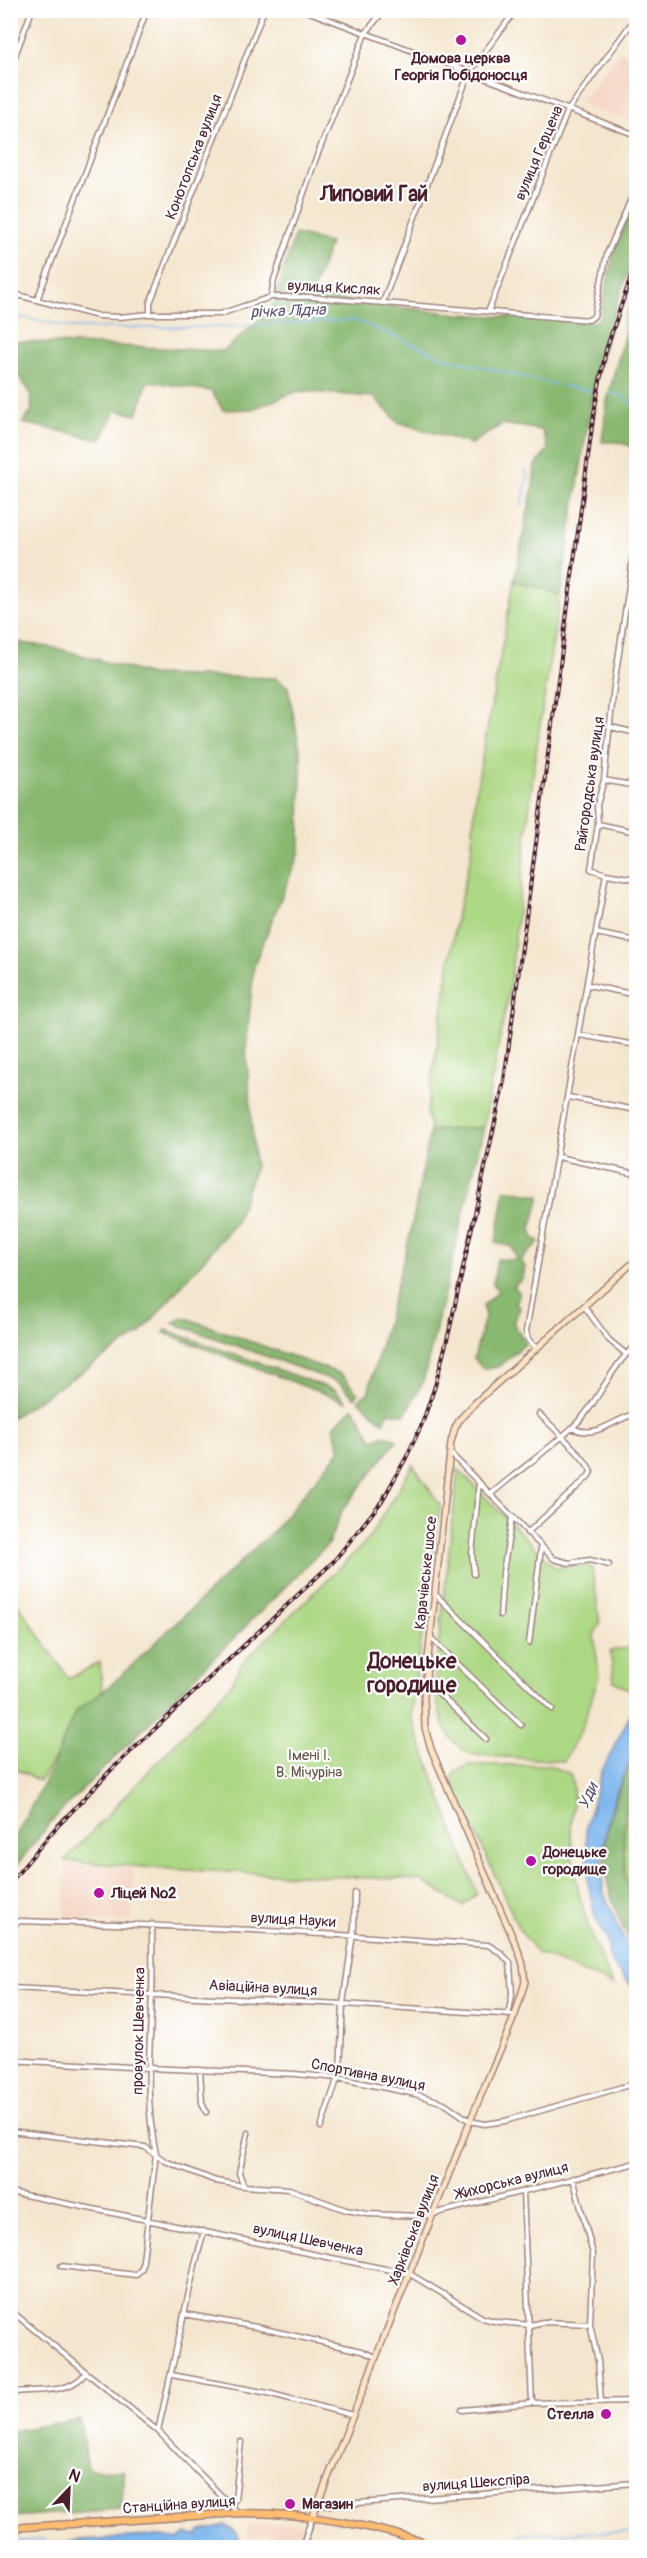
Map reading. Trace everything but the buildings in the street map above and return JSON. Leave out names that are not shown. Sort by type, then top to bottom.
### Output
[{"type":"highway","name":"Станційна вулиця","points":[[10,2528],[239,2513],[360,2524],[440,2547]]},
{"type":"main road","name":"Карачівське шосе","points":[[518,1950],[431,1749],[423,1711],[455,1428],[476,1402],[636,1260]]},
{"type":"main road","name":"Харківська вулиця","points":[[312,2518],[525,1983],[523,1964],[518,1950]]},
{"type":"street","points":[[10,69],[32,10]]},
{"type":"street","points":[[37,300],[147,10]]},
{"type":"street","name":"Конотопська вулиця","points":[[150,314],[150,303],[264,10]]},
{"type":"street","points":[[304,10],[636,135]]},
{"type":"street","points":[[271,297],[274,280],[315,161],[365,34],[384,10]]},
{"type":"street","points":[[383,303],[469,73],[516,10]]},
{"type":"street","name":"вулиця Герцена","points":[[488,312],[568,111],[636,17]]},
{"type":"street","name":"вулиця Кисляк","points":[[10,293],[98,316],[220,314],[271,297],[311,297],[590,320],[594,316],[607,254],[636,188]]},
{"type":"street","name":"Райгородська вулиця","points":[[606,874],[591,869],[598,824],[597,805],[604,780],[614,686],[636,534]]},
{"type":"street","points":[[630,579],[636,580]]},
{"type":"street","points":[[611,727],[636,733]]},
{"type":"street","points":[[604,780],[636,786]]},
{"type":"street","points":[[598,824],[636,831]]},
{"type":"street","points":[[536,1348],[528,1339],[526,1331],[606,874],[636,879]]},
{"type":"street","points":[[596,933],[636,941]]},
{"type":"street","points":[[588,985],[636,994]]},
{"type":"street","points":[[579,1035],[636,1045]]},
{"type":"street","points":[[568,1097],[636,1110]]},
{"type":"street","points":[[558,1157],[636,1174]]},
{"type":"street","points":[[584,1306],[609,1340],[626,1354]]},
{"type":"street","points":[[491,1494],[571,1428],[626,1354],[636,1345]]},
{"type":"street","points":[[527,1533],[591,1472],[590,1466],[569,1445],[562,1434],[539,1413]]},
{"type":"street","points":[[571,1428],[579,1431],[606,1429],[625,1416],[636,1414]]},
{"type":"street","points":[[451,1454],[541,1548],[560,1562],[590,1560],[609,1565]]},
{"type":"street","points":[[474,1574],[472,1554],[479,1482]]},
{"type":"street","points":[[500,1615],[503,1572],[512,1517]]},
{"type":"street","points":[[529,1643],[541,1548]]},
{"type":"street","points":[[435,1594],[552,1709]]},
{"type":"street","points":[[431,1638],[521,1725]]},
{"type":"street","points":[[426,1681],[486,1739]]},
{"type":"street","points":[[321,2127],[338,2078],[342,2054],[343,2004],[355,1893]]},
{"type":"street","name":"вулиця Науки","points":[[10,1931],[16,1923],[152,1924],[488,1945],[501,1953],[510,1963],[511,2015]]},
{"type":"street","name":"провулок Шевченка","points":[[61,2266],[136,2275],[140,2273],[156,2154],[152,2139],[147,2068],[152,1994],[152,1924]]},
{"type":"street","name":"Авіаційна вулиця","points":[[10,1988],[343,2004],[511,2015]]},
{"type":"street","name":"Спортивна вулиця","points":[[10,2060],[338,2078],[415,2094],[444,2103],[470,2121]]},
{"type":"street","points":[[200,2070],[202,2103],[206,2112]]},
{"type":"street","points":[[470,2121],[485,2124],[505,2121],[636,2083]]},
{"type":"street","name":"Жихорська вулиця","points":[[10,2131],[145,2147],[187,2171],[216,2181],[244,2186],[289,2189],[346,2210],[367,2214],[422,2216],[434,2214],[636,2163]]},
{"type":"street","points":[[244,2186],[239,2173],[248,2133]]},
{"type":"street","points":[[573,2178],[593,2254],[590,2324],[598,2361],[601,2401]]},
{"type":"street","points":[[523,2191],[532,2403]]},
{"type":"street","name":"вулиця Шевченка","points":[[10,2192],[410,2274],[483,2318],[498,2322],[530,2325],[543,2322],[590,2324]]},
{"type":"street","points":[[158,2431],[204,2231]]},
{"type":"street","points":[[10,2310],[85,2374],[158,2431],[239,2513]]},
{"type":"street","points":[[184,2314],[256,2327],[361,2351],[376,2357]]},
{"type":"street","points":[[10,2393],[31,2389],[63,2389],[76,2383],[85,2374]]},
{"type":"street","points":[[172,2375],[268,2392],[352,2415]]},
{"type":"street","points":[[462,2410],[532,2403],[636,2401]]},
{"type":"street","points":[[230,2504],[235,2500],[241,2442]]},
{"type":"street","name":"вулиця Шекспіра","points":[[316,2506],[636,2483]]},
{"type":"street","points":[[302,2547],[312,2518]]},
{"type":"shaded area","points":[[620,50],[636,63],[636,124],[580,103]]},
{"type":"shaded area","name":"Ліцей №2","points":[[66,1865],[134,1869],[132,1921],[64,1918]]},
{"type":"shaded area","points":[[247,2524],[301,2524],[301,2533],[292,2534],[290,2543],[278,2542],[265,2534],[250,2539],[247,2535]]},
{"type":"green space","points":[[636,199],[636,249],[612,319],[595,379],[560,595],[514,581],[535,467],[548,449],[542,430],[502,424],[471,444],[398,422],[374,397],[298,391],[252,409],[223,410],[211,391],[148,381],[137,415],[116,410],[101,440],[23,423],[32,410],[30,392],[11,365],[11,341],[224,351],[272,308],[295,234],[330,243],[311,297],[459,314],[595,322],[600,317],[614,252]]},
{"type":"green space","points":[[636,284],[636,347],[625,333],[623,323]]},
{"type":"green space","points":[[625,333],[636,340],[636,448],[618,442],[602,442],[607,401]]},
{"type":"green space","points":[[514,581],[560,595],[535,758],[509,992],[484,1127],[430,1131],[427,1112],[457,913],[471,856],[476,791]]},
{"type":"green space","points":[[11,641],[60,649],[151,675],[276,678],[288,687],[301,755],[300,851],[254,965],[246,1050],[255,1168],[236,1222],[140,1334],[11,1418]]},
{"type":"green space","points":[[484,1127],[423,1382],[405,1415],[389,1412],[384,1423],[358,1400],[368,1393],[411,1231],[430,1131]]},
{"type":"green space","points":[[505,1189],[540,1196],[531,1230],[534,1239],[539,1241],[521,1262],[525,1266],[523,1278],[514,1286],[519,1293],[515,1303],[520,1308],[513,1323],[526,1343],[498,1367],[483,1369],[474,1358],[485,1317],[483,1305],[498,1292],[493,1283],[497,1259],[517,1260],[512,1247],[496,1243]]},
{"type":"green space","points":[[183,1317],[341,1374],[358,1394],[355,1398],[338,1382],[173,1323]]},
{"type":"green space","points":[[166,1330],[335,1390],[346,1402],[164,1333]]},
{"type":"green space","points":[[353,1408],[372,1440],[386,1435],[397,1440],[343,1509],[328,1544],[55,1817],[11,1872],[11,1845],[53,1765],[75,1712],[112,1684],[275,1529],[340,1450],[333,1427]]},
{"type":"green space","name":"Імені І. В. Мічуріна","points":[[413,1465],[440,1505],[411,1717],[477,1894],[463,1906],[421,1880],[185,1870],[64,1861],[232,1683],[242,1663],[367,1541]]},
{"type":"green space","points":[[458,1469],[554,1567],[587,1565],[592,1568],[600,1623],[594,1635],[599,1676],[582,1728],[564,1761],[476,1755],[457,1745],[450,1737],[441,1718],[434,1686]]},
{"type":"green space","points":[[10,1592],[69,1679],[100,1662],[102,1692],[39,1781],[11,1767]]},
{"type":"green space","points":[[636,1629],[636,1694],[614,1681],[610,1651],[633,1647]]},
{"type":"green space","points":[[636,1753],[636,1922],[618,1866],[620,1790]]},
{"type":"green space","points":[[636,1754],[626,1800],[624,1838],[625,1878],[636,1914],[636,1953],[622,1926],[613,1901],[607,1877],[605,1854],[607,1831],[613,1807]]},
{"type":"green space","name":"Донецьке городище","points":[[468,1765],[548,1765],[570,1774],[573,1796],[572,1853],[575,1873],[590,1930],[613,1985],[537,1953],[519,1929],[452,1780],[455,1771]]},
{"type":"green space","points":[[80,2419],[88,2469],[125,2471],[121,2509],[11,2517],[11,2431]]},
{"type":"water","points":[[636,1693],[636,1747],[608,1818],[602,1860],[603,1891],[636,1962],[636,1991],[617,1970],[609,1957],[607,1940],[595,1917],[588,1882],[586,1826],[601,1773],[635,1705]]},
{"type":"water","points":[[225,2525],[236,2534],[240,2547],[61,2547],[62,2543],[79,2540],[159,2536],[179,2540],[186,2534],[197,2536],[201,2530],[211,2530]]},
{"type":"waterway","name":"річка Лідна","points":[[10,315],[75,328],[215,327],[355,320],[446,358],[557,385]]},
{"type":"waterway","name":"річка Лідна","points":[[562,386],[593,391]]},
{"type":"waterway","name":"річка Лідна","points":[[609,393],[621,395],[636,409]]},
{"type":"waterway","points":[[521,508],[528,478],[526,470]]},
{"type":"waterway","points":[[496,2548],[522,2533],[636,2532]]},
{"type":"waterway","points":[[10,2542],[40,2540],[63,2548]]},
{"type":"waterway","points":[[239,2546],[246,2548]]},
{"type":"railway","points":[[10,1883],[52,1832],[111,1770],[333,1562],[382,1501],[422,1424],[449,1332],[504,1081],[594,412],[606,350],[636,262]]},
{"type":"place","name":"Домова церква Георгія Побідоносця","points":[[461,40]]},
{"type":"place","name":"Донецьке городище","points":[[531,1861]]},
{"type":"place","name":"Ліцей №2","points":[[99,1893]]},
{"type":"place","name":"Стелла","points":[[606,2414]]},
{"type":"place","name":"Магазин","points":[[290,2504]]},
{"type":"district","name":"Липовий Гай","points":[[374,194]]},
{"type":"district","name":"Донецьке городище","points":[[412,1673]]},
{"type":"water label","name":"Уди","points":[[588,1796]]}]
